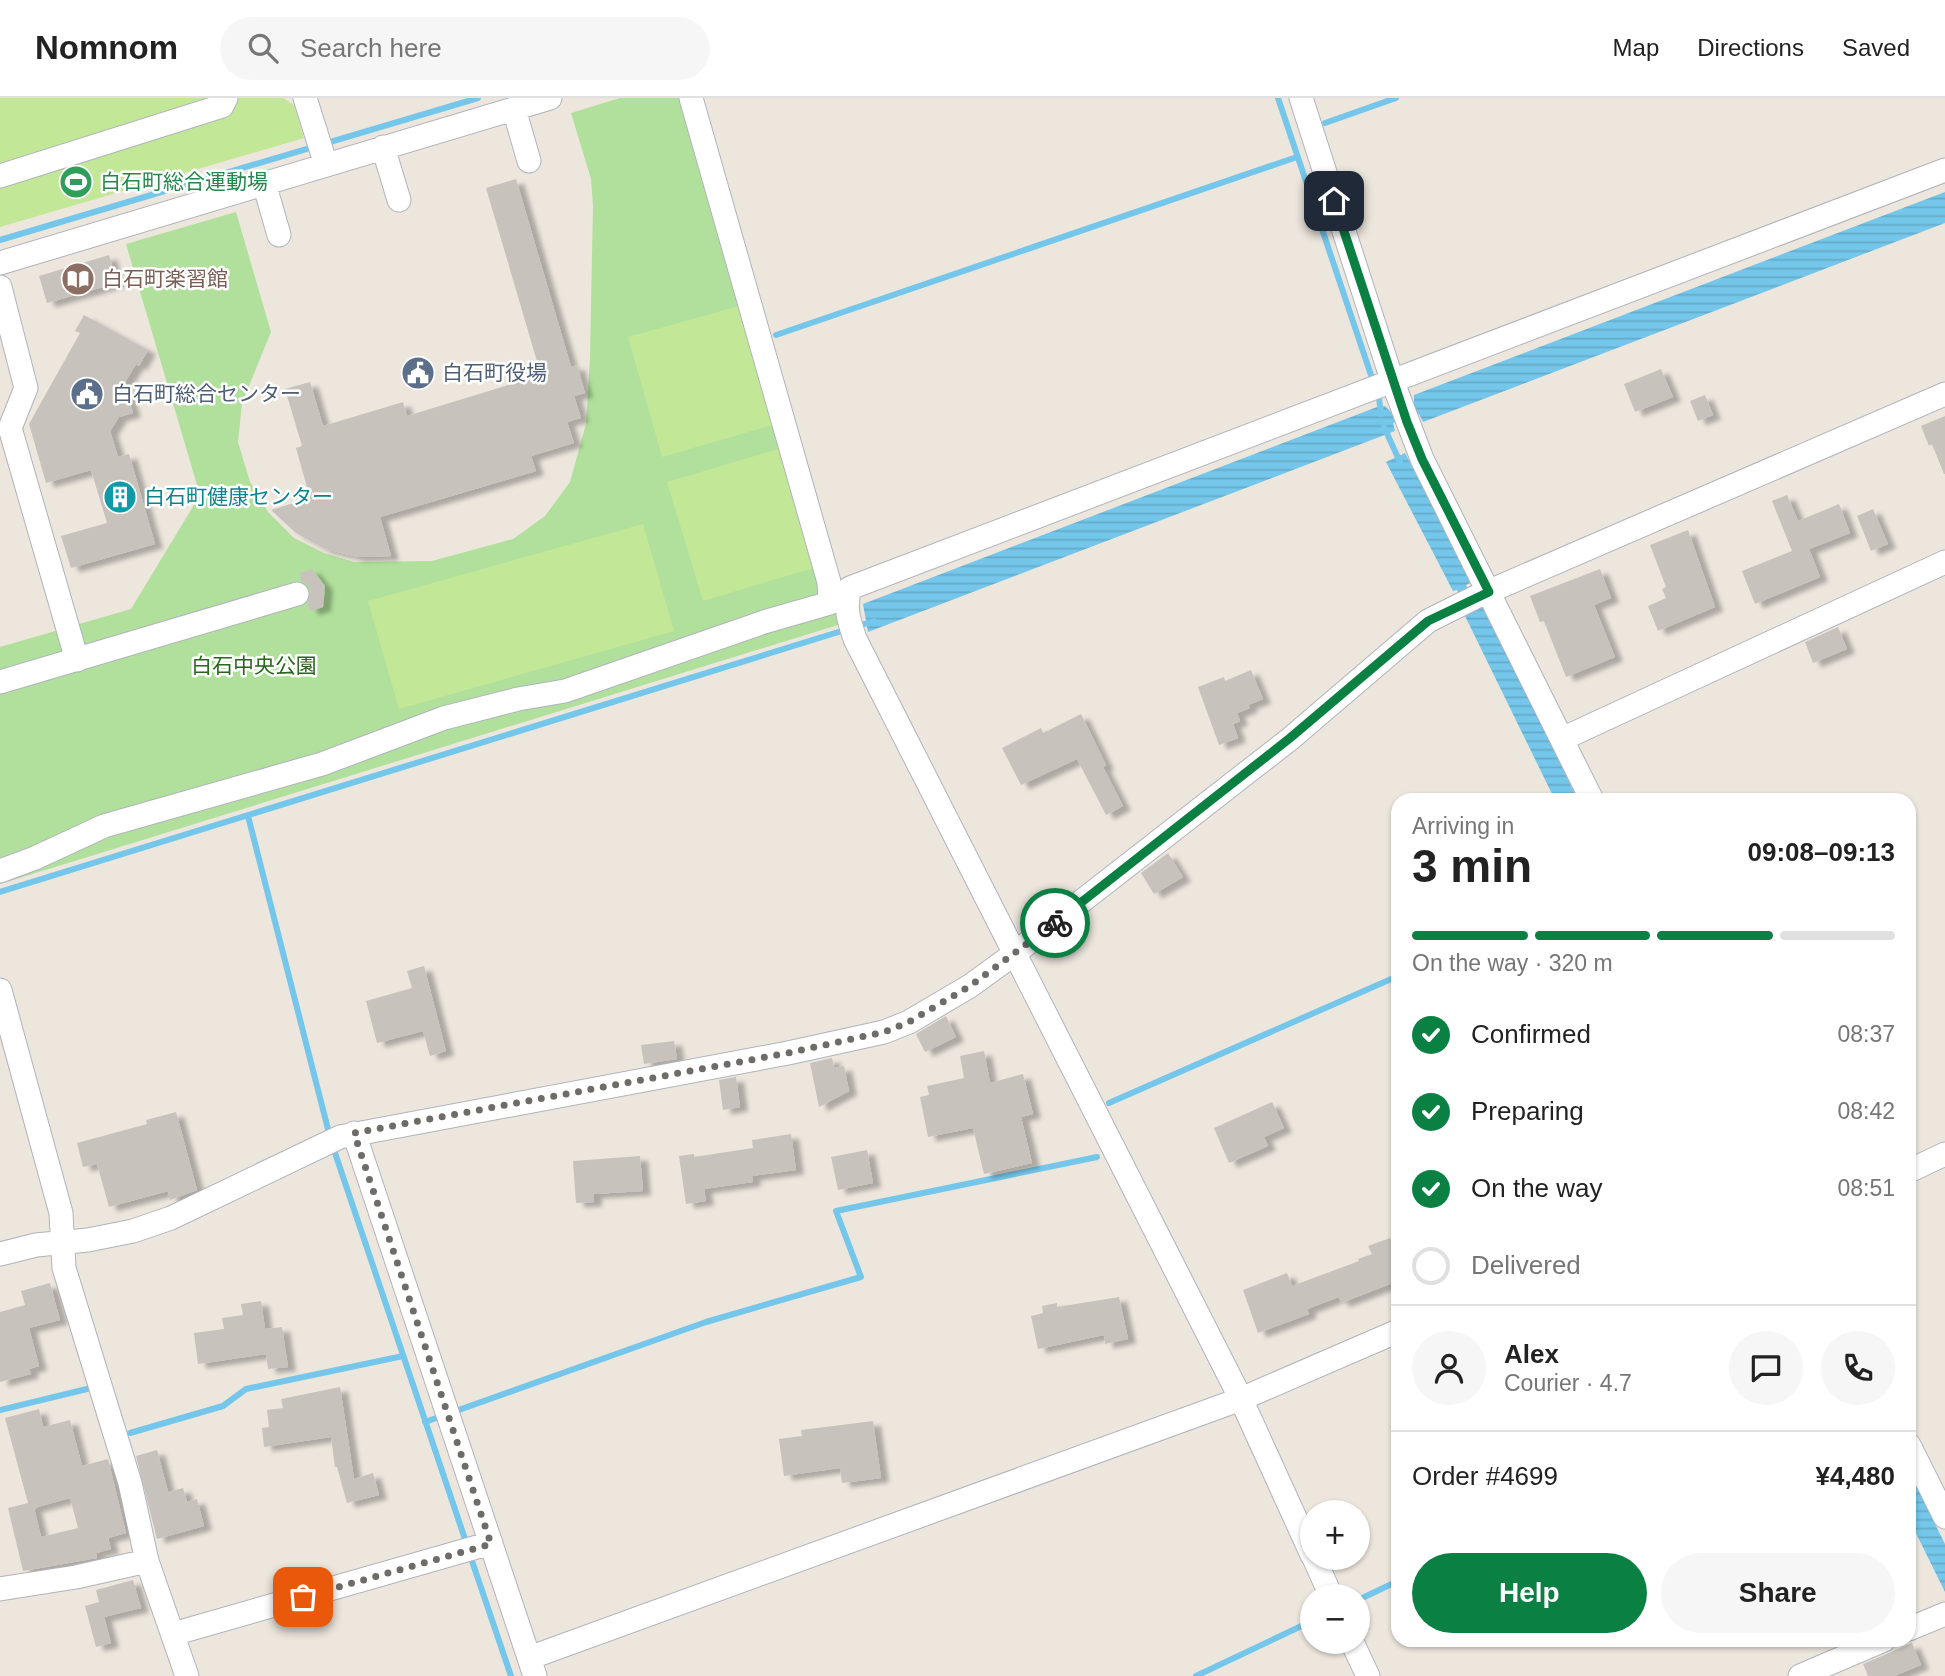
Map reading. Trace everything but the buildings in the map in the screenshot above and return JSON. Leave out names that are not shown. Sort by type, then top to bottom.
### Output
[{"type":"street","points":[[0,176],[222,106],[226,98]]},
{"type":"street","points":[[305,98],[322,153]]},
{"type":"street","points":[[0,263],[264,183],[322,153],[383,147],[550,98]]},
{"type":"street","points":[[0,871],[104,826],[322,764],[444,718],[518,699],[565,691],[764,622],[830,603],[830,582],[691,98]]},
{"type":"street","points":[[1301,98],[1392,380],[1475,597],[1562,739],[1589,793]]},
{"type":"street","points":[[514,108],[529,161]]},
{"type":"street","points":[[383,147],[398,200]]},
{"type":"street","points":[[1300,1528],[1241,1399],[1014,954],[852,628],[846,601],[850,588],[1945,170]]},
{"type":"street","points":[[264,183],[279,235]]},
{"type":"street","points":[[0,287],[26,388],[10,428],[77,660]]},
{"type":"street","points":[[0,1254],[36,1245],[88,1240],[133,1231],[171,1218],[339,1138],[788,1053],[884,1032],[909,1022],[970,986],[1014,954],[1290,738],[1428,621],[1475,597],[1945,394]]},
{"type":"street","points":[[1562,739],[1945,562]]},
{"type":"street","points":[[0,682],[297,594]]},
{"type":"street","points":[[0,990],[61,1213],[64,1268],[130,1483],[147,1561],[187,1676]]},
{"type":"street","points":[[339,1138],[448,1414],[475,1548],[532,1667],[1241,1399],[1391,1334]]},
{"type":"street","points":[[1916,1168],[1945,1154]]},
{"type":"street","points":[[1916,1458],[1945,1517]]},
{"type":"street","points":[[173,1634],[475,1548]]},
{"type":"street","points":[[0,1589],[76,1577],[147,1561]]},
{"type":"street","points":[[1916,1626],[1945,1614]]},
{"type":"street","points":[[1800,1676],[1868,1647]]},
{"type":"street","points":[[1358,1654],[1368,1676]]},
{"type":"green space","name":"白石町総合運動場","points":[[0,98],[283,98],[294,105],[304,138],[0,227]]},
{"type":"green space","name":"白石中央公園","points":[[620,98],[695,98],[837,584],[838,625],[0,884],[0,647],[131,609],[200,495],[126,244],[236,212],[271,332],[242,403],[238,442],[250,482],[268,512],[294,538],[324,553],[354,562],[432,561],[513,539],[545,516],[570,482],[586,424],[593,205],[591,179],[571,113]]},
{"type":"green space","points":[[746,304],[780,423],[662,457],[628,337]]},
{"type":"green space","points":[[785,447],[820,566],[703,601],[667,482]]},
{"type":"green space","points":[[643,524],[674,631],[399,709],[368,601]]},
{"type":"water","points":[[1945,192],[1945,223],[1423,422],[1419,414],[1393,423],[1395,431],[868,632],[863,604],[1377,407],[1385,406],[1391,412],[1414,403],[1414,395]]},
{"type":"water","points":[[1405,453],[1472,582],[1466,585],[1477,610],[1484,607],[1575,793],[1552,793],[1465,616],[1469,614],[1457,590],[1453,591],[1386,462]]},
{"type":"water","points":[[1916,1486],[1945,1544],[1945,1592],[1916,1533]]},
{"type":"waterway","points":[[0,240],[478,98]]},
{"type":"waterway","points":[[1278,98],[1372,378]]},
{"type":"waterway","points":[[1325,123],[1396,98]]},
{"type":"waterway","points":[[776,335],[1297,157]]},
{"type":"waterway","points":[[1379,398],[1381,414]]},
{"type":"waterway","points":[[1384,427],[1400,462]]},
{"type":"waterway","points":[[0,892],[874,621]]},
{"type":"waterway","points":[[248,816],[330,1137]]},
{"type":"waterway","points":[[1109,1103],[1391,979]]},
{"type":"waterway","points":[[333,1147],[467,1545]]},
{"type":"waterway","points":[[425,1422],[706,1322],[861,1277],[836,1211],[1097,1157]]},
{"type":"waterway","points":[[130,1433],[223,1406],[246,1389],[403,1356]]},
{"type":"waterway","points":[[0,1410],[87,1389]]},
{"type":"waterway","points":[[470,1555],[511,1676]]},
{"type":"waterway","points":[[1370,1594],[1391,1584]]},
{"type":"waterway","points":[[1196,1676],[1300,1627]]},
{"type":"way so far","points":[[303,1597],[491,1544],[354,1133],[788,1053],[884,1032],[909,1022],[970,986],[1055,923]]},
{"type":"place","name":"白石町総合運動場","points":[[76,182]]},
{"type":"place","name":"白石町楽習館","points":[[78,279]]},
{"type":"place","name":"白石町役場","points":[[418,373]]},
{"type":"place","name":"白石町総合センター","points":[[87,394]]},
{"type":"place","name":"白石町健康センター","points":[[120,497]]},
{"type":"route","points":[[1055,923],[1290,738],[1428,621],[1489,592],[1422,459],[1407,422],[1334,201]]}]
